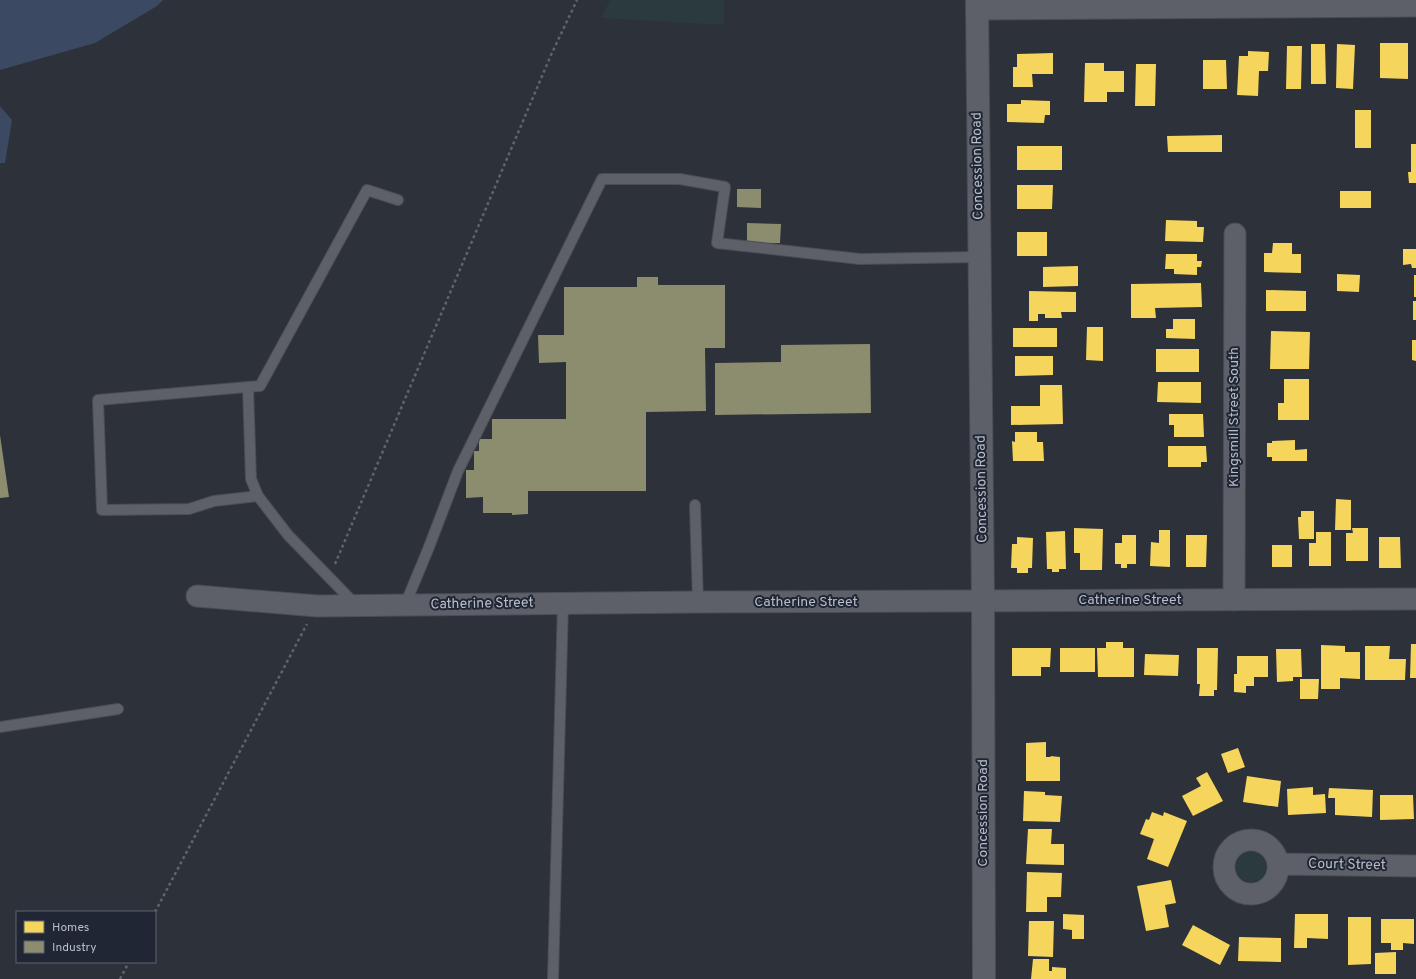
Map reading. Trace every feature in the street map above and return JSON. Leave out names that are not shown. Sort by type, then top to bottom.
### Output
[{"type":"street","points":[[977,4],[1416,6]]},
{"type":"street","name":"Concession Road","points":[[977,4],[983,602],[984,979]]},
{"type":"street","name":"Kingsmill Street South","points":[[1234,600],[1235,234]]},
{"type":"street","name":"Catherine Street","points":[[197,596],[317,606],[698,602],[983,602],[1416,598]]},
{"type":"street","name":"Court Street","points":[[1278,864],[1416,866]]},
{"type":"lane","points":[[405,605],[458,470],[602,179],[680,179],[725,187],[717,243],[860,259],[980,257]]},
{"type":"lane","points":[[258,496],[214,501],[189,509],[102,510],[98,400],[260,386],[367,190],[398,200]]},
{"type":"lane","points":[[248,387],[251,479],[258,496],[288,534],[356,606]]},
{"type":"lane","points":[[695,506],[698,602]]},
{"type":"lane","points":[[553,979],[563,603]]},
{"type":"lane","points":[[0,727],[118,709]]},
{"type":"path","points":[[329,578],[551,55],[577,0]]},
{"type":"path","points":[[156,911],[317,606]]},
{"type":"path","points":[[120,979],[128,963]]},
{"type":"shaded area","points":[[610,0],[724,0],[724,25],[601,18]]},
{"type":"shaded area","points":[[1251,852],[1262,856],[1266,867],[1262,878],[1251,882],[1240,878],[1236,867],[1240,856]]},
{"type":"water","points":[[0,0],[163,0],[157,6],[95,43],[0,70]]},
{"type":"water","points":[[0,106],[12,120],[5,163],[0,163]]},
{"type":"building: Homes","points":[[1380,43],[1408,43],[1408,79],[1380,78]]},
{"type":"building: Homes","points":[[1311,44],[1325,44],[1326,84],[1311,84]]},
{"type":"building: Homes","points":[[1337,44],[1355,45],[1353,89],[1336,88]]},
{"type":"building: Homes","points":[[1287,46],[1302,46],[1301,89],[1286,89]]},
{"type":"building: Homes","points":[[1248,51],[1269,52],[1268,71],[1259,71],[1258,96],[1237,95],[1239,56],[1248,56]]},
{"type":"building: Homes","points":[[1053,53],[1053,74],[1032,74],[1033,87],[1013,87],[1013,67],[1017,67],[1017,54]]},
{"type":"building: Homes","points":[[1203,60],[1226,60],[1227,89],[1203,89]]},
{"type":"building: Homes","points":[[1085,63],[1104,63],[1104,71],[1124,71],[1124,92],[1107,92],[1107,102],[1084,102]]},
{"type":"building: Homes","points":[[1136,64],[1156,64],[1155,106],[1135,106]]},
{"type":"building: Homes","points":[[1021,100],[1050,101],[1050,115],[1045,115],[1044,123],[1007,122],[1007,104],[1021,104]]},
{"type":"building: Homes","points":[[1355,110],[1371,110],[1371,148],[1355,148]]},
{"type":"building: Homes","points":[[1222,135],[1222,152],[1168,152],[1167,136]]},
{"type":"building: Homes","points":[[1411,144],[1416,144],[1416,183],[1409,183],[1408,172],[1411,172]]},
{"type":"building: Homes","points":[[1017,146],[1062,146],[1062,170],[1017,170]]},
{"type":"building: Homes","points":[[1017,185],[1053,185],[1052,209],[1017,209]]},
{"type":"building: Homes","points":[[1340,191],[1371,191],[1371,208],[1340,208]]},
{"type":"building: Homes","points":[[1166,220],[1197,221],[1197,227],[1204,227],[1203,242],[1165,241]]},
{"type":"building: Homes","points":[[1017,232],[1047,232],[1047,256],[1017,256]]},
{"type":"building: Homes","points":[[1273,243],[1292,243],[1292,254],[1301,254],[1301,273],[1264,272],[1264,253],[1272,253]]},
{"type":"building: Homes","points":[[1403,249],[1416,249],[1416,268],[1412,268],[1411,264],[1403,265]]},
{"type":"building: Homes","points":[[1166,254],[1197,254],[1197,261],[1202,261],[1201,267],[1197,267],[1197,275],[1174,274],[1174,269],[1165,269]]},
{"type":"building: Homes","points":[[1078,266],[1078,286],[1043,287],[1043,267]]},
{"type":"building: Homes","points":[[1337,274],[1360,275],[1359,292],[1337,291]]},
{"type":"building: Homes","points":[[1414,275],[1416,275],[1416,297],[1414,297]]},
{"type":"building: Homes","points":[[1201,283],[1202,307],[1155,308],[1156,318],[1131,318],[1131,284]]},
{"type":"building: Homes","points":[[1266,290],[1306,291],[1306,311],[1266,311]]},
{"type":"building: Homes","points":[[1029,291],[1076,292],[1076,312],[1061,312],[1062,318],[1045,318],[1045,314],[1038,314],[1038,321],[1029,321]]},
{"type":"building: Homes","points":[[1413,301],[1416,301],[1416,320],[1413,320]]},
{"type":"building: Homes","points":[[1173,319],[1195,319],[1195,339],[1166,338],[1166,329],[1173,329]]},
{"type":"building: Homes","points":[[1087,327],[1103,327],[1103,361],[1086,360]]},
{"type":"building: Homes","points":[[1013,328],[1057,328],[1057,347],[1013,347]]},
{"type":"building: Homes","points":[[1271,331],[1310,332],[1309,369],[1270,369]]},
{"type":"building: Homes","points":[[1412,340],[1416,340],[1416,361],[1412,360]]},
{"type":"building: Homes","points":[[1156,349],[1199,349],[1199,372],[1156,372]]},
{"type":"building: Homes","points":[[1015,356],[1053,356],[1053,375],[1015,376]]},
{"type":"building: Homes","points":[[1284,379],[1309,379],[1309,420],[1278,420],[1278,403],[1284,403]]},
{"type":"building: Homes","points":[[1158,382],[1201,382],[1201,403],[1157,402]]},
{"type":"building: Homes","points":[[1040,385],[1062,385],[1063,424],[1011,425],[1011,406],[1040,406]]},
{"type":"building: Homes","points":[[1169,414],[1203,414],[1204,437],[1174,437],[1174,425],[1169,425]]},
{"type":"building: Homes","points":[[1015,432],[1037,432],[1037,442],[1043,442],[1044,461],[1013,461],[1012,441],[1015,442]]},
{"type":"building: Homes","points":[[1295,440],[1295,450],[1307,449],[1307,461],[1272,461],[1272,457],[1267,457],[1267,443],[1272,443],[1272,441]]},
{"type":"building: Homes","points":[[1168,446],[1206,446],[1207,462],[1201,462],[1201,467],[1168,467]]},
{"type":"building: Homes","points":[[1336,499],[1351,500],[1351,530],[1335,530]]},
{"type":"building: Homes","points":[[1301,511],[1314,511],[1314,539],[1299,539],[1298,517],[1301,517]]},
{"type":"building: Homes","points":[[1074,528],[1103,529],[1102,570],[1080,570],[1080,553],[1074,553]]},
{"type":"building: Homes","points":[[1352,528],[1368,528],[1368,561],[1346,561],[1346,533],[1353,533]]},
{"type":"building: Homes","points":[[1159,530],[1170,530],[1170,567],[1150,566],[1151,542],[1159,543]]},
{"type":"building: Homes","points":[[1065,531],[1066,569],[1059,569],[1059,572],[1052,572],[1052,569],[1047,569],[1046,532]]},
{"type":"building: Homes","points":[[1316,532],[1331,532],[1331,566],[1309,566],[1309,543],[1316,543]]},
{"type":"building: Homes","points":[[1122,535],[1136,535],[1136,564],[1127,564],[1127,568],[1121,568],[1121,564],[1115,564],[1115,543],[1122,543]]},
{"type":"building: Homes","points":[[1186,535],[1207,535],[1206,567],[1186,567]]},
{"type":"building: Homes","points":[[1017,537],[1033,538],[1032,568],[1028,568],[1028,573],[1017,573],[1017,568],[1011,568],[1012,544],[1017,544]]},
{"type":"building: Homes","points":[[1379,537],[1400,537],[1401,568],[1379,568]]},
{"type":"building: Homes","points":[[1272,545],[1292,545],[1292,567],[1272,567]]},
{"type":"building: Homes","points":[[1106,642],[1123,642],[1123,648],[1134,648],[1134,677],[1098,677],[1097,648],[1106,648]]},
{"type":"building: Homes","points":[[1411,644],[1416,644],[1416,678],[1410,678]]},
{"type":"building: Homes","points":[[1321,645],[1345,646],[1345,652],[1360,652],[1360,679],[1340,678],[1340,689],[1321,689]]},
{"type":"building: Homes","points":[[1365,646],[1390,646],[1389,659],[1406,659],[1405,680],[1365,680]]},
{"type":"building: Homes","points":[[1012,648],[1051,648],[1050,667],[1041,667],[1041,676],[1012,676]]},
{"type":"building: Homes","points":[[1060,648],[1095,648],[1095,672],[1060,672]]},
{"type":"building: Homes","points":[[1197,648],[1218,648],[1217,690],[1214,690],[1214,696],[1199,696],[1200,684],[1197,684]]},
{"type":"building: Homes","points":[[1276,649],[1301,649],[1302,677],[1293,677],[1293,681],[1277,682]]},
{"type":"building: Homes","points":[[1145,654],[1179,655],[1178,676],[1144,675]]},
{"type":"building: Homes","points":[[1237,656],[1268,656],[1268,677],[1254,677],[1254,686],[1246,686],[1246,693],[1234,692],[1234,674],[1237,674]]},
{"type":"building: Homes","points":[[1300,679],[1319,679],[1318,699],[1300,699]]},
{"type":"building: Homes","points":[[1046,742],[1046,757],[1060,757],[1060,781],[1026,781],[1026,743]]},
{"type":"building: Homes","points":[[1238,748],[1245,767],[1228,773],[1221,754]]},
{"type":"building: Homes","points":[[1207,772],[1223,801],[1193,816],[1182,796],[1201,786],[1196,778]]},
{"type":"building: Homes","points":[[1247,776],[1281,781],[1278,807],[1243,802]]},
{"type":"building: Homes","points":[[1313,787],[1313,795],[1325,794],[1326,813],[1288,815],[1287,789]]},
{"type":"building: Homes","points":[[1329,788],[1373,790],[1372,817],[1335,815],[1335,798],[1328,798]]},
{"type":"building: Homes","points":[[1024,791],[1045,792],[1045,795],[1062,796],[1060,822],[1023,821]]},
{"type":"building: Homes","points":[[1380,795],[1413,795],[1414,819],[1380,820]]},
{"type":"building: Homes","points":[[1152,812],[1163,816],[1164,812],[1187,821],[1168,867],[1147,859],[1154,839],[1140,834],[1146,819],[1149,820]]},
{"type":"building: Homes","points":[[1028,829],[1052,829],[1051,844],[1064,844],[1064,865],[1026,864]]},
{"type":"building: Homes","points":[[1027,872],[1062,873],[1061,897],[1047,897],[1047,912],[1026,912]]},
{"type":"building: Homes","points":[[1171,880],[1176,903],[1165,905],[1169,927],[1146,931],[1137,886]]},
{"type":"building: Homes","points":[[1063,914],[1084,915],[1084,939],[1072,939],[1072,930],[1063,929]]},
{"type":"building: Homes","points":[[1295,914],[1328,914],[1328,939],[1307,938],[1307,948],[1294,948]]},
{"type":"building: Homes","points":[[1348,917],[1371,917],[1371,964],[1348,965]]},
{"type":"building: Homes","points":[[1381,919],[1414,919],[1414,944],[1403,943],[1403,950],[1391,950],[1391,943],[1381,943]]},
{"type":"building: Homes","points":[[1029,921],[1054,921],[1053,957],[1028,956]]},
{"type":"building: Homes","points":[[1193,925],[1230,945],[1220,965],[1182,945]]},
{"type":"building: Homes","points":[[1239,937],[1281,938],[1281,962],[1238,961]]},
{"type":"building: Homes","points":[[1396,952],[1396,974],[1375,974],[1375,953]]},
{"type":"building: Homes","points":[[1033,959],[1049,959],[1049,971],[1052,971],[1052,967],[1066,968],[1066,979],[1031,979]]},
{"type":"building: Industry","points":[[737,189],[761,189],[761,208],[737,207]]},
{"type":"building: Industry","points":[[747,223],[781,224],[780,243],[747,243]]},
{"type":"building: Industry","points":[[637,277],[658,277],[658,285],[725,285],[725,348],[705,348],[706,411],[646,412],[646,491],[528,491],[528,514],[512,515],[512,513],[483,513],[483,497],[466,498],[466,470],[474,470],[474,451],[479,451],[479,439],[492,439],[492,419],[566,419],[566,362],[539,363],[538,335],[564,335],[564,287],[637,287]]},
{"type":"building: Industry","points":[[870,344],[871,413],[715,415],[715,363],[781,362],[781,345]]},
{"type":"building: Industry","points":[[0,435],[9,497],[0,498]]}]
